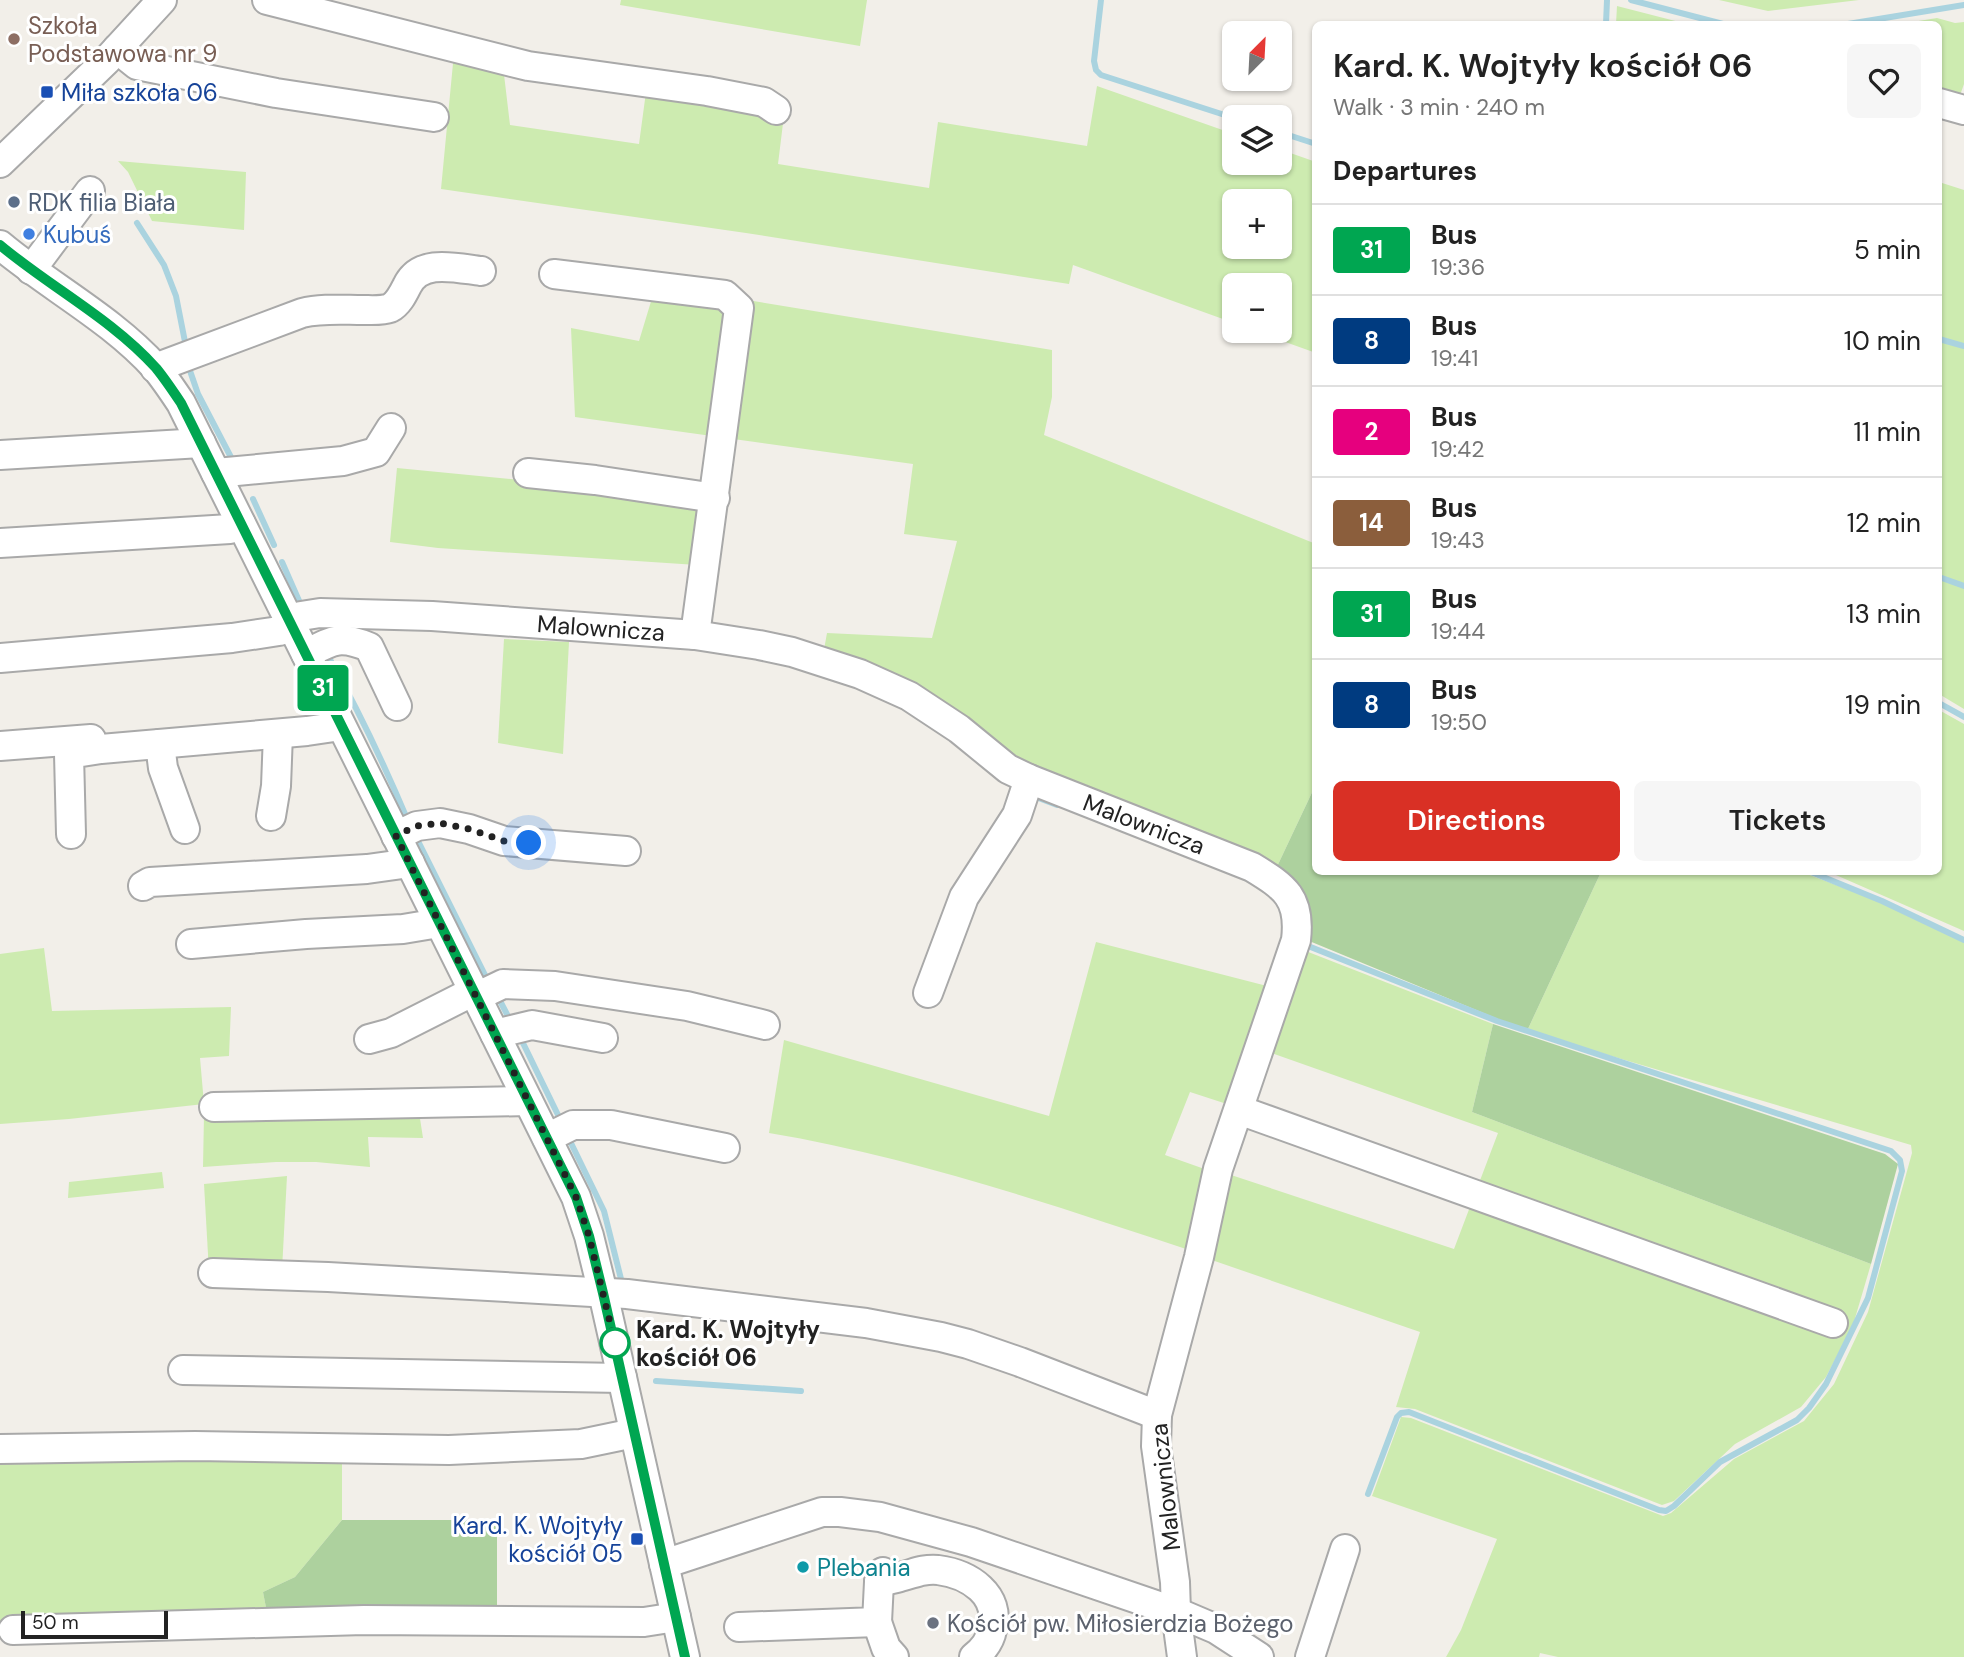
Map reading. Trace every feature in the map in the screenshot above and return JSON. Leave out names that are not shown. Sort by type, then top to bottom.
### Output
[{"type":"street","points":[[0,163],[117,49],[162,0]]},
{"type":"street","points":[[267,0],[528,66],[707,91],[764,102],[776,110]]},
{"type":"street","points":[[117,49],[137,65],[276,93],[434,117]]},
{"type":"street","points":[[1942,104],[1964,110]]},
{"type":"street","points":[[31,270],[90,191]]},
{"type":"street","points":[[0,245],[132,345],[155,368],[181,403],[337,718],[406,831],[410,863],[576,1197],[603,1293],[685,1657]]},
{"type":"street","points":[[155,368],[313,310],[378,310],[391,307],[402,297],[411,277],[426,269],[444,267],[481,271]]},
{"type":"street","points":[[554,274],[725,295],[739,308],[695,635]]},
{"type":"street","points":[[216,473],[343,461],[376,452],[391,428]]},
{"type":"street","points":[[0,456],[201,443]]},
{"type":"street","points":[[528,473],[715,498]]},
{"type":"street","points":[[0,542],[230,529],[241,524]]},
{"type":"street","name":"Malownicza","points":[[0,658],[232,638],[279,631],[301,616],[320,612],[432,616],[695,635],[781,650],[860,674],[909,696],[936,713],[1009,769],[1029,779],[1252,867],[1270,878],[1292,901],[1297,913],[1296,940],[1219,1169],[1199,1257],[1157,1415],[1156,1446],[1175,1582],[1182,1657]]},
{"type":"street","points":[[306,654],[333,640],[352,640],[369,648],[397,706]]},
{"type":"street","points":[[71,834],[69,754],[278,734],[337,718]]},
{"type":"street","points":[[0,746],[337,718]]},
{"type":"street","points":[[271,816],[276,786],[278,734]]},
{"type":"street","points":[[160,744],[163,768],[185,829]]},
{"type":"street","points":[[928,993],[964,897],[1017,815],[1029,779]]},
{"type":"street","points":[[406,831],[440,823],[504,841],[626,851]]},
{"type":"street","points":[[143,886],[150,882],[367,869],[410,863]]},
{"type":"street","points":[[191,944],[403,929],[439,923]]},
{"type":"street","points":[[369,1039],[391,1033],[503,984],[555,986],[687,1006],[765,1026]]},
{"type":"street","points":[[495,1034],[532,1024],[603,1038]]},
{"type":"street","points":[[396,1089],[509,1088],[525,1094]]},
{"type":"street","points":[[214,1107],[525,1094]]},
{"type":"street","points":[[1239,1110],[1833,1323]]},
{"type":"street","points":[[547,1138],[573,1125],[611,1125],[725,1148]]},
{"type":"street","points":[[213,1273],[626,1294],[866,1323],[941,1337],[1020,1362],[1157,1415]]},
{"type":"street","points":[[183,1370],[622,1378]]},
{"type":"street","points":[[0,1449],[195,1446],[449,1450],[581,1444],[634,1433]]},
{"type":"street","points":[[664,1564],[822,1512],[880,1517],[971,1542],[1176,1612],[1216,1629],[1259,1657]]},
{"type":"street","points":[[1310,1657],[1345,1549]]},
{"type":"street","points":[[894,1657],[886,1648],[877,1622],[881,1577],[901,1577],[915,1571],[928,1570],[951,1573],[974,1583],[989,1597],[994,1609],[992,1633],[974,1657]]},
{"type":"street","points":[[13,1630],[364,1620],[644,1622],[676,1617]]},
{"type":"street","points":[[739,1627],[877,1622]]},
{"type":"green space","points":[[621,0],[867,0],[860,46],[620,5]]},
{"type":"green space","points":[[1719,0],[1859,0],[1768,11]]},
{"type":"green space","points":[[1617,6],[1675,21],[1616,21]]},
{"type":"green space","points":[[1937,18],[1955,23],[1964,22],[1964,84],[1959,98],[1942,95],[1942,21],[1918,21]]},
{"type":"green space","points":[[454,53],[503,66],[510,125],[639,144],[648,77],[786,99],[778,164],[929,188],[938,122],[1087,146],[1097,86],[1222,130],[1222,175],[1292,175],[1292,154],[1312,161],[1312,352],[1288,343],[1292,343],[1292,273],[1222,273],[1222,319],[1073,265],[1069,284],[746,233],[441,189]]},
{"type":"green space","points":[[118,161],[246,172],[244,230],[152,221],[128,172]]},
{"type":"green space","points":[[1942,183],[1964,190],[1964,709],[1942,696]]},
{"type":"green space","points":[[656,285],[1052,350],[1052,397],[1044,435],[1312,542],[1312,792],[1274,873],[1038,777],[823,655],[827,633],[932,638],[957,541],[904,534],[913,464],[575,417],[571,328],[639,341]]},
{"type":"green space","points":[[397,468],[593,487],[707,504],[697,565],[438,548],[390,542]]},
{"type":"green space","points":[[504,639],[569,642],[563,754],[498,743]]},
{"type":"green space","points":[[1942,712],[1964,724],[1964,931],[1836,875],[1942,875]]},
{"type":"green space","points":[[1312,792],[1312,875],[1600,875],[1527,1031],[1302,938],[1274,873]]},
{"type":"green space","points":[[1600,875],[1810,875],[1870,898],[1964,940],[1964,1657],[1558,1657],[1540,1653],[1539,1657],[1446,1657],[1461,1630],[1497,1539],[1372,1496],[1401,1417],[1411,1418],[1663,1516],[1671,1513],[1734,1459],[1804,1421],[1834,1384],[1868,1312],[1912,1153],[1911,1145],[1527,1031]]},
{"type":"green space","points":[[1096,942],[1267,986],[1233,1106],[1190,1092],[1165,1155],[1213,1172],[1195,1252],[984,1184],[877,1155],[769,1133],[784,1040],[1049,1116]]},
{"type":"green space","points":[[44,948],[52,1011],[231,1007],[229,1056],[200,1058],[204,1104],[0,1124],[0,954]]},
{"type":"green space","points":[[1298,948],[1493,1024],[1472,1112],[1871,1264],[1853,1325],[1826,1377],[1801,1407],[1735,1444],[1674,1501],[1662,1505],[1415,1409],[1396,1407],[1420,1332],[1206,1258],[1225,1173],[1454,1249],[1498,1133],[1266,1051]]},
{"type":"green space","points":[[1493,1024],[1885,1154],[1898,1164],[1871,1264],[1472,1112]]},
{"type":"green space","points":[[419,1112],[423,1138],[368,1137],[370,1167],[316,1162],[276,1162],[203,1167],[204,1115]]},
{"type":"green space","points":[[162,1172],[164,1188],[68,1198],[69,1182]]},
{"type":"green space","points":[[287,1176],[282,1270],[209,1272],[204,1184]]},
{"type":"green space","points":[[342,1453],[342,1520],[295,1577],[263,1592],[268,1618],[0,1626],[0,1455]]},
{"type":"green space","points":[[342,1520],[497,1520],[497,1613],[268,1618],[263,1592],[295,1577]]},
{"type":"waterway","points":[[1101,0],[1094,61],[1096,70],[1101,75],[1222,114]]},
{"type":"waterway","points":[[1606,21],[1607,0]]},
{"type":"waterway","points":[[1631,0],[1712,21]]},
{"type":"waterway","points":[[1866,21],[1964,5]]},
{"type":"waterway","points":[[1292,136],[1312,143]]},
{"type":"waterway","points":[[137,223],[164,265],[176,296],[186,347]]},
{"type":"waterway","points":[[1942,340],[1964,346]]},
{"type":"waterway","points":[[188,365],[198,394],[234,463]]},
{"type":"waterway","points":[[253,499],[274,545]]},
{"type":"waterway","points":[[282,562],[300,603]]},
{"type":"waterway","points":[[1942,578],[1964,586]]},
{"type":"waterway","points":[[328,656],[370,737],[408,821]]},
{"type":"waterway","points":[[1942,705],[1964,717]]},
{"type":"waterway","points":[[1036,797],[1057,805]]},
{"type":"waterway","points":[[414,833],[487,979]]},
{"type":"waterway","points":[[1818,875],[1882,901],[1964,940]]},
{"type":"waterway","points":[[1303,944],[1497,1021],[1891,1151],[1900,1160],[1902,1171],[1868,1298],[1826,1384],[1797,1420],[1720,1462],[1666,1511],[1409,1412],[1401,1413],[1397,1417],[1368,1494]]},
{"type":"waterway","points":[[498,997],[510,1020]]},
{"type":"waterway","points":[[521,1039],[560,1119]]},
{"type":"waterway","points":[[570,1141],[604,1211],[621,1279]]},
{"type":"waterway","points":[[656,1381],[801,1391]]},
{"type":"bus line","name":"31","points":[[0,245],[132,345],[155,368],[181,403],[576,1197],[603,1293],[685,1657]]},
{"type":"place","name":"Szkoła Podstawowa nr 9","points":[[14,39]]},
{"type":"place","name":"Miła szkoła 06","points":[[47,92]]},
{"type":"place","name":"RDK filia Biała","points":[[14,202]]},
{"type":"place","name":"Kubuś","points":[[29,234]]},
{"type":"place","name":"Kard. K. Wojtyły kościół 06","points":[[615,1343]]},
{"type":"place","name":"Kard. K. Wojtyły kościół 05","points":[[637,1539]]},
{"type":"place","name":"Plebania","points":[[803,1567]]},
{"type":"place","name":"Kościół pw. Miłosierdzia Bożego","points":[[933,1623]]},
{"type":"route","points":[[529,843],[504,841],[440,823],[416,826],[396,836],[576,1197],[589,1236],[615,1343]]}]
